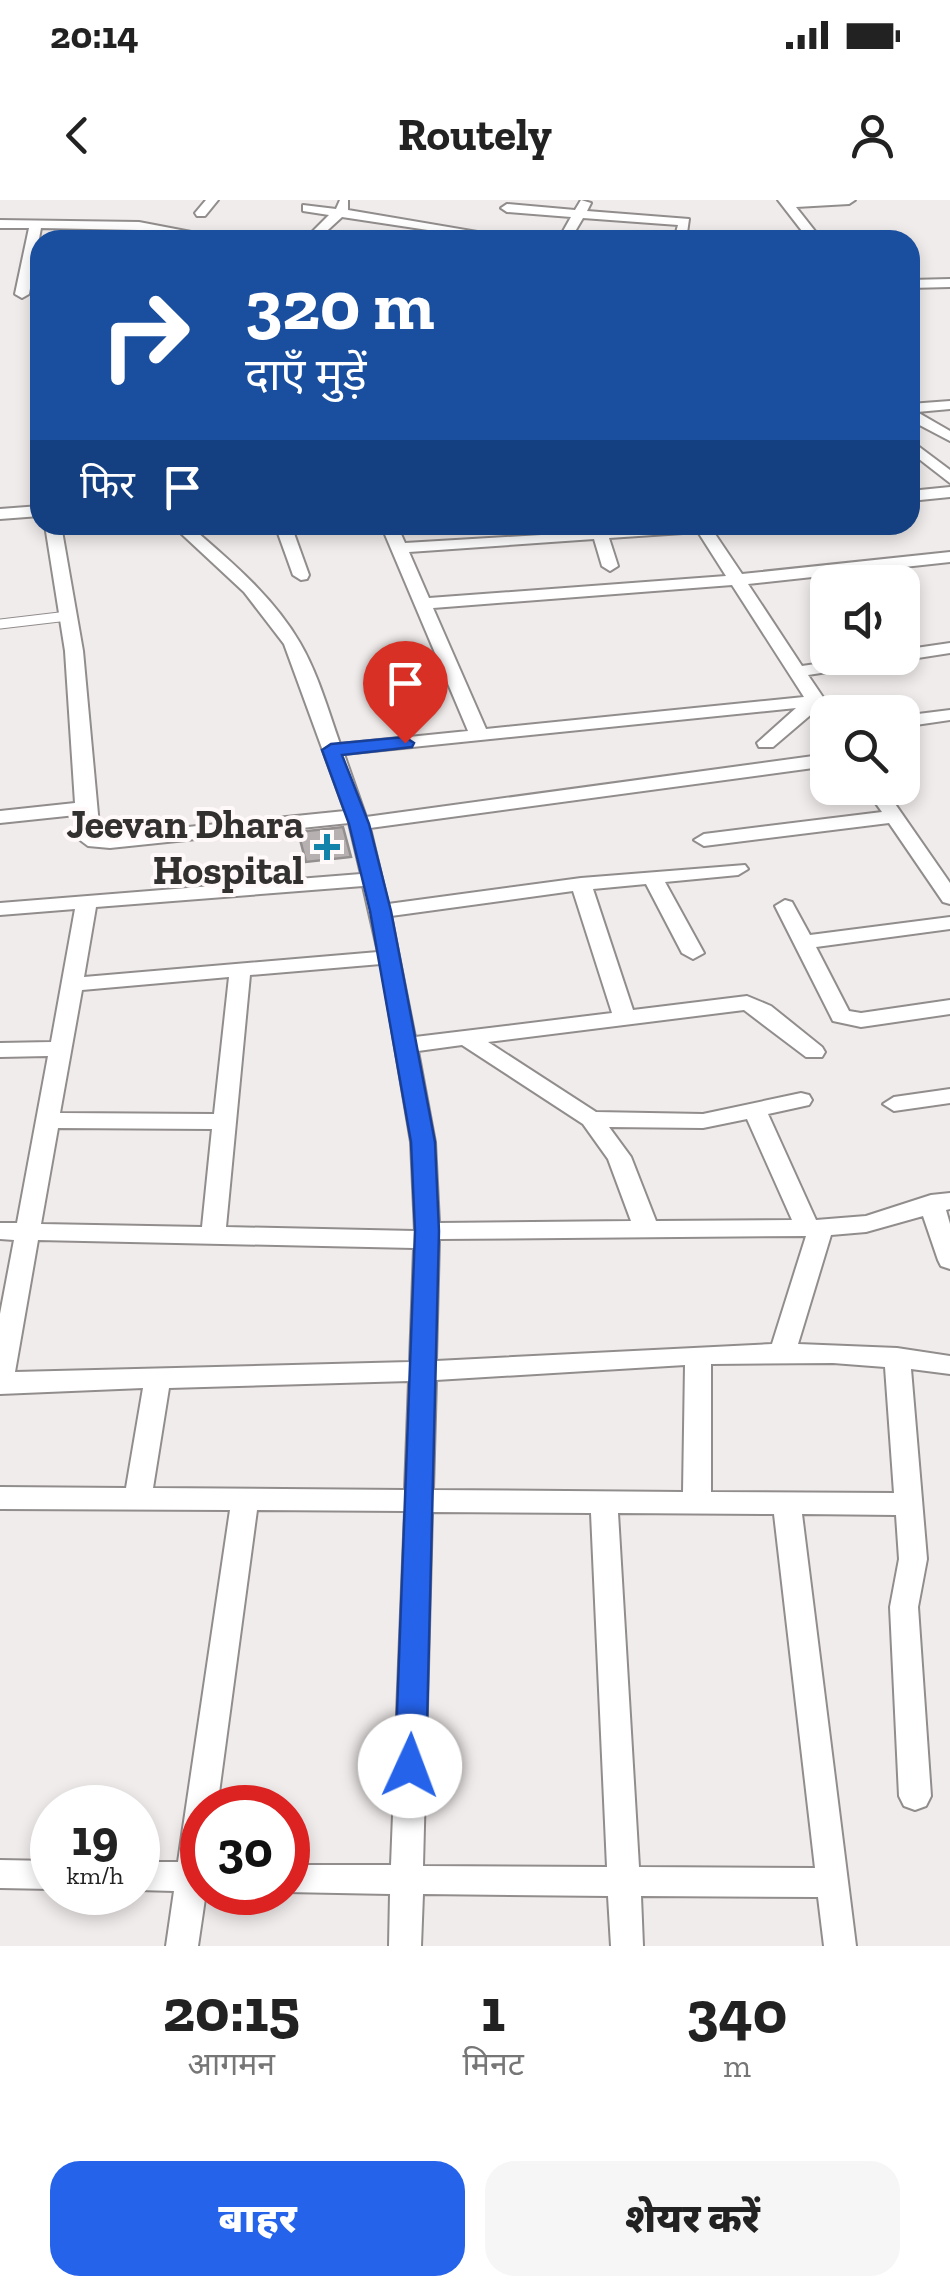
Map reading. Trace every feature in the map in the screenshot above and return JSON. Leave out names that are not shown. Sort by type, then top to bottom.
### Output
[{"type":"street","points":[[201,213],[212,200]]},
{"type":"street","points":[[569,230],[588,200]]},
{"type":"street","points":[[648,200],[648,219]]},
{"type":"street","points":[[784,200],[800,204],[849,200]]},
{"type":"street","points":[[784,200],[808,230]]},
{"type":"street","points":[[319,230],[342,206]]},
{"type":"street","points":[[307,208],[342,206],[452,230]]},
{"type":"street","points":[[507,208],[686,222],[683,230]]},
{"type":"street","points":[[0,224],[107,230]]},
{"type":"street","points":[[35,230],[36,224]]},
{"type":"street","points":[[22,294],[30,254]]},
{"type":"street","points":[[920,284],[950,283]]},
{"type":"street","points":[[920,409],[950,404]]},
{"type":"street","points":[[920,417],[950,436]]},
{"type":"street","points":[[920,452],[950,478]]},
{"type":"street","points":[[920,495],[950,492]]},
{"type":"street","points":[[0,514],[30,512]]},
{"type":"street","points":[[55,535],[68,616],[84,808],[88,836],[95,842],[358,820],[810,762]]},
{"type":"street","points":[[191,535],[252,590],[281,624],[302,666],[358,820],[390,957],[423,1142],[427,1236],[405,1946]]},
{"type":"street","points":[[286,535],[300,575]]},
{"type":"street","points":[[394,535],[479,735]]},
{"type":"street","points":[[399,548],[586,535]]},
{"type":"street","points":[[600,535],[610,566]]},
{"type":"street","points":[[707,535],[811,695]]},
{"type":"street","points":[[423,604],[736,580],[950,557]]},
{"type":"street","points":[[920,652],[950,648]]},
{"type":"street","points":[[795,672],[810,670]]},
{"type":"street","points":[[331,750],[810,703]]},
{"type":"street","points":[[766,743],[810,707]]},
{"type":"street","points":[[920,719],[950,715]]},
{"type":"street","points":[[887,805],[950,898]]},
{"type":"street","points":[[0,817],[84,808]]},
{"type":"street","points":[[704,840],[895,816]]},
{"type":"street","points":[[380,911],[580,884],[738,869]]},
{"type":"street","points":[[652,877],[693,953]]},
{"type":"street","points":[[0,909],[372,879]]},
{"type":"street","points":[[580,884],[624,1015]]},
{"type":"street","points":[[87,902],[0,1382],[422,1371],[782,1353],[897,1356],[950,1365]]},
{"type":"street","points":[[786,906],[834,1006],[849,1021],[950,1007]]},
{"type":"street","points":[[803,942],[950,922]]},
{"type":"street","points":[[72,984],[390,957]]},
{"type":"street","points":[[214,1235],[240,970]]},
{"type":"street","points":[[407,1045],[624,1015],[747,1003],[763,1010],[814,1052]]},
{"type":"street","points":[[466,1037],[592,1119],[619,1158],[647,1230]]},
{"type":"street","points":[[0,1050],[60,1050]]},
{"type":"street","points":[[894,1104],[950,1096]]},
{"type":"street","points":[[592,1119],[666,1123],[756,1113],[801,1100]]},
{"type":"street","points":[[756,1113],[815,1228],[782,1353]]},
{"type":"street","points":[[47,1120],[224,1122]]},
{"type":"street","points":[[0,1230],[427,1236],[815,1228],[866,1224],[940,1202],[950,1260]]},
{"type":"street","points":[[698,1356],[698,1503]]},
{"type":"street","points":[[897,1356],[913,1560],[904,1607],[914,1796]]},
{"type":"street","points":[[138,1499],[158,1378]]},
{"type":"street","points":[[0,1498],[910,1504]]},
{"type":"street","points":[[209,1785],[245,1500]]},
{"type":"street","points":[[604,1502],[627,1946]]},
{"type":"street","points":[[787,1503],[840,1946]]},
{"type":"street","points":[[0,1874],[30,1875]]},
{"type":"street","points":[[310,1879],[831,1883]]},
{"type":"street","points":[[182,1946],[189,1915]]},
{"type":"lane","points":[[0,624],[68,616]]},
{"type":"building","points":[[343,827],[351,857],[306,862],[298,832]]},
{"type":"place","name":"Jeevan Dhara Hospital","points":[[327,847]]},
{"type":"route","points":[[405,743],[331,750],[359,824],[380,911],[423,1142],[427,1231],[410,1766]]}]
